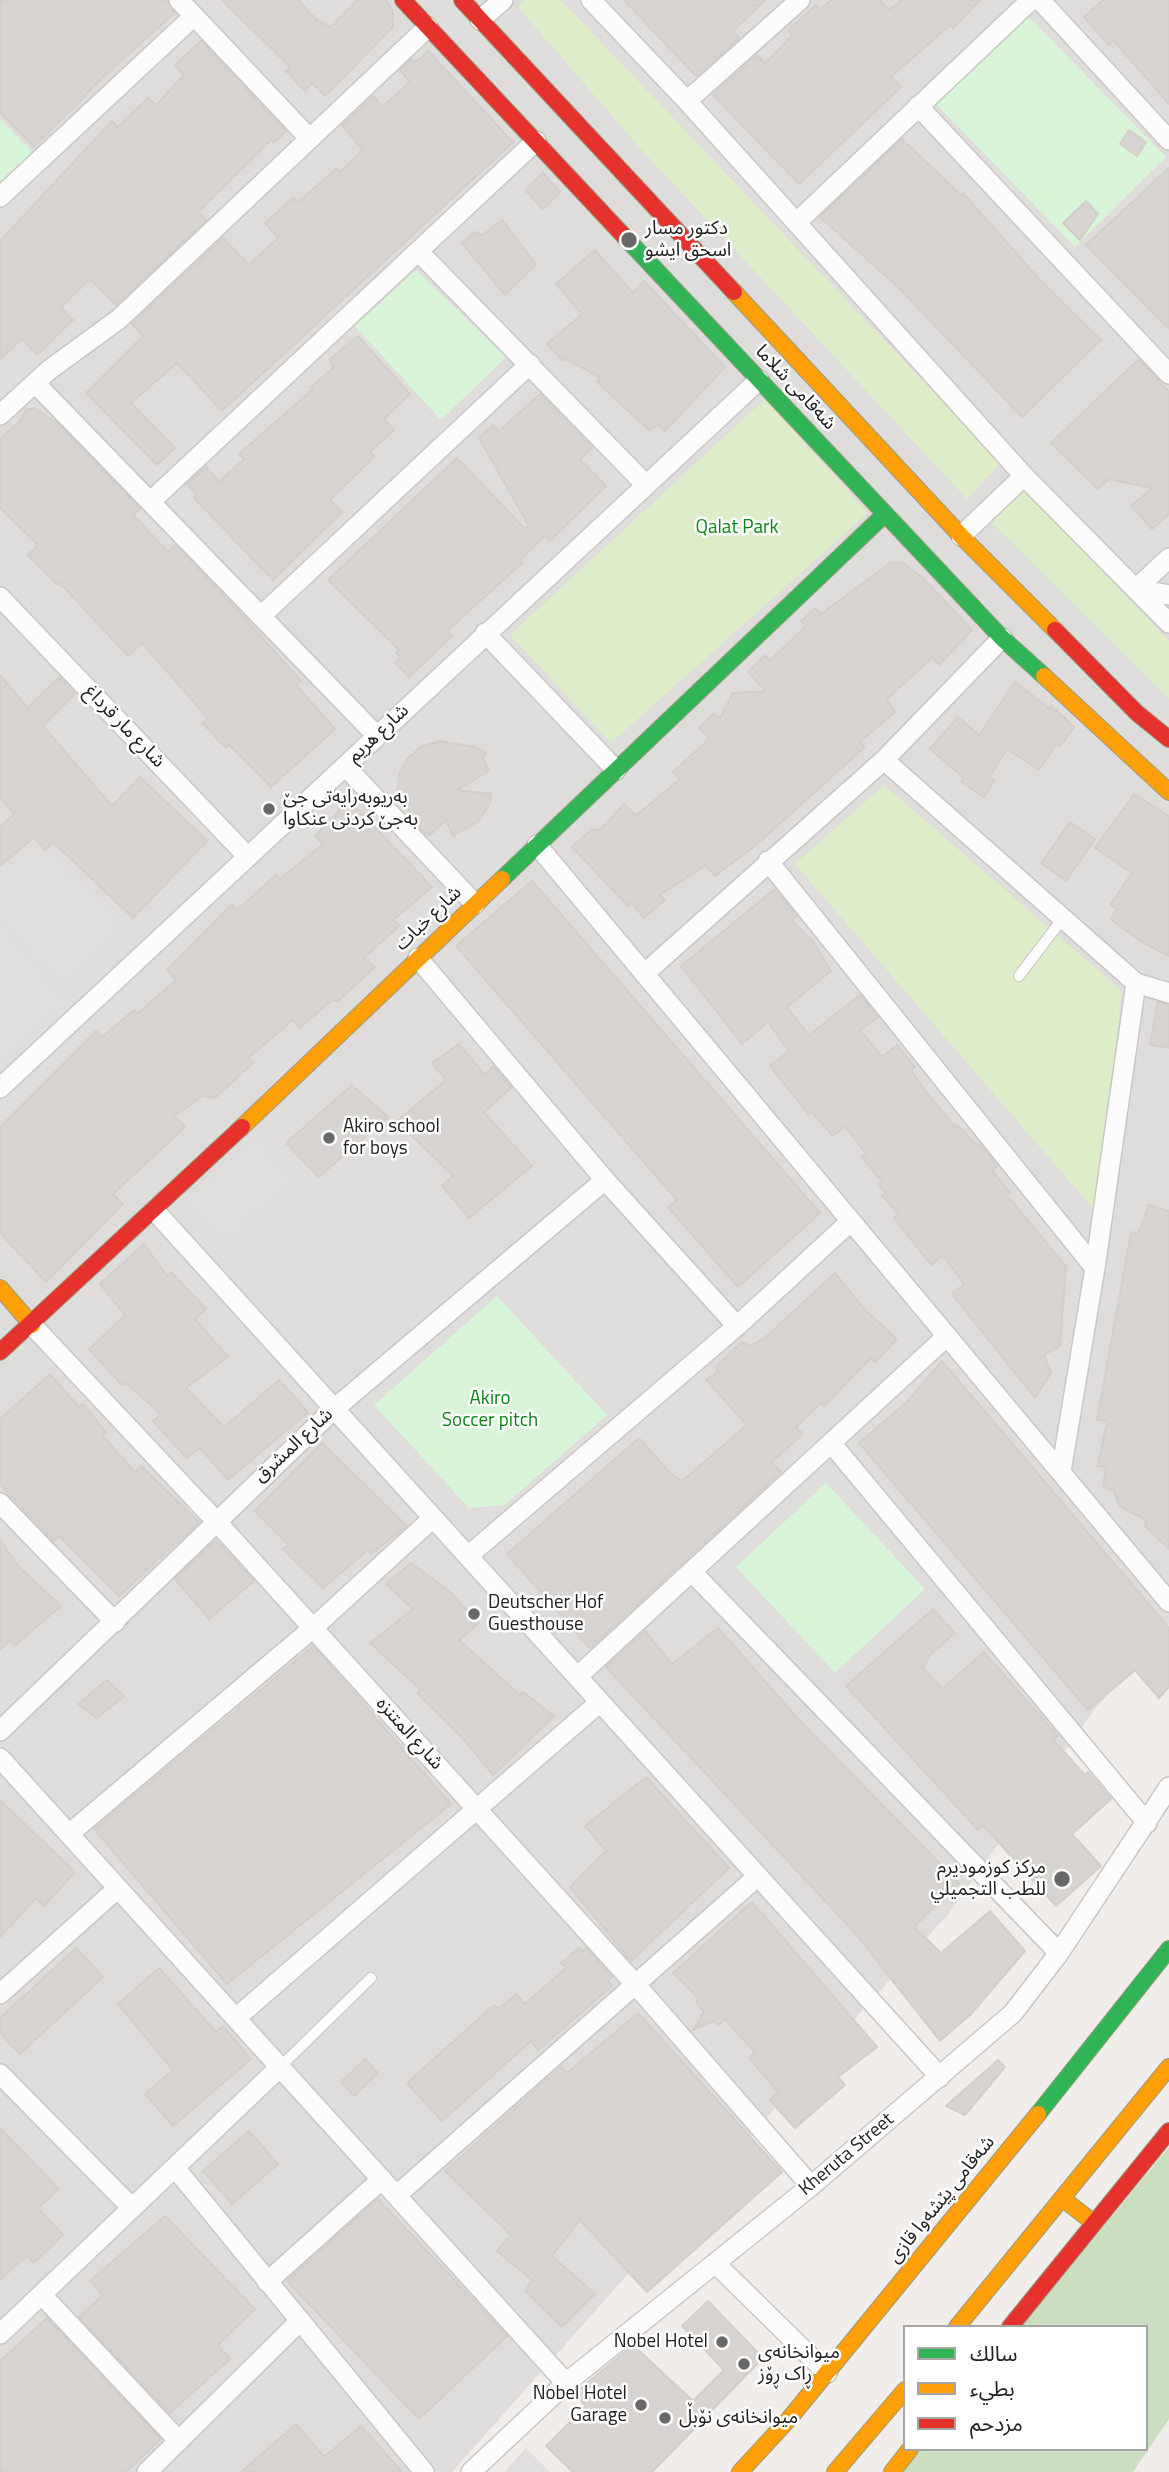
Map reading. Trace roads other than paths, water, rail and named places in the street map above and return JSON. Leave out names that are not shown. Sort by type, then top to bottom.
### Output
[{"type":"main road","name":"شەقامی شلاما","points":[[403,0],[536,141],[680,265],[961,536],[1136,713],[1169,739]]},
{"type":"main road","name":"شەقامی شلاما","points":[[462,0],[680,265],[759,380],[1002,638],[1169,792]]},
{"type":"main road","name":"شارع خبات","points":[[0,1352],[155,1211],[885,514]]},
{"type":"main road","name":"شارع المتنزه","points":[[0,1288],[32,1325]]},
{"type":"main road","name":"شەقامی پێشەوا قازی","points":[[740,2472],[983,2185],[1166,1956]]},
{"type":"main road","points":[[959,2325],[1169,2067]]},
{"type":"main road","points":[[1012,2325],[1169,2131]]},
{"type":"main road","points":[[1063,2199],[1094,2223]]},
{"type":"main road","points":[[835,2472],[903,2392]]},
{"type":"main road","points":[[892,2472],[908,2451]]},
{"type":"street","points":[[179,0],[310,139]]},
{"type":"street","points":[[480,20],[503,0]]},
{"type":"street","points":[[591,0],[687,101],[1024,476],[1169,623]]},
{"type":"street","points":[[687,101],[800,0]]},
{"type":"street","points":[[797,222],[1031,0]]},
{"type":"street","points":[[1040,0],[1169,140]]},
{"type":"street","points":[[0,197],[194,16]]},
{"type":"street","points":[[0,415],[35,383],[118,319],[428,27]]},
{"type":"street","points":[[918,106],[1169,374]]},
{"type":"street","points":[[150,502],[536,141]]},
{"type":"street","points":[[419,252],[646,485]]},
{"type":"street","points":[[261,616],[530,364]]},
{"type":"street","name":"شارع هريم","points":[[0,1088],[759,380]]},
{"type":"street","points":[[35,383],[377,736]]},
{"type":"street","points":[[961,536],[1024,476]]},
{"type":"street","points":[[1136,589],[1169,558]]},
{"type":"street","points":[[1136,589],[1169,595]]},
{"type":"street","name":"شارع مار قرداغ","points":[[0,597],[248,857]]},
{"type":"street","points":[[485,633],[616,770]]},
{"type":"street","points":[[644,974],[884,760],[1002,638]]},
{"type":"street","points":[[884,760],[1136,983],[1169,993]]},
{"type":"street","points":[[345,766],[475,904]]},
{"type":"street","points":[[537,845],[1169,1602]]},
{"type":"street","points":[[768,861],[1096,1268]]},
{"type":"street","points":[[418,958],[605,1180],[737,1326]]},
{"type":"street","points":[[1061,1472],[1096,1268],[1136,983]]},
{"type":"street","name":"شارع المشرق","points":[[0,1731],[334,1409],[605,1180]]},
{"type":"street","points":[[155,1211],[940,2077]]},
{"type":"street","points":[[468,1556],[737,1326],[851,1221]]},
{"type":"street","name":"شارع المتنزه","points":[[32,1325],[216,1521],[636,1985],[811,2186]]},
{"type":"street","points":[[577,1677],[947,1336]]},
{"type":"street","points":[[832,1444],[1147,1823]]},
{"type":"street","points":[[0,1503],[115,1622]]},
{"type":"street","points":[[69,1834],[313,1629],[433,1518]]},
{"type":"street","points":[[692,1573],[1059,1953]]},
{"type":"street","points":[[236,2018],[478,1811],[600,1702]]},
{"type":"street","points":[[0,1758],[566,2383]]},
{"type":"street","name":"Kheruta Street","points":[[471,2472],[566,2383],[811,2186],[1013,2014],[1059,1953],[1169,1787]]},
{"type":"street","points":[[397,2195],[758,1876]]},
{"type":"street","points":[[0,1994],[118,1888]]},
{"type":"street","points":[[0,2334],[280,2067]]},
{"type":"street","points":[[0,2074],[132,2208]]},
{"type":"street","points":[[176,2169],[424,2472]]},
{"type":"street","points":[[267,2281],[382,2179]]},
{"type":"street","points":[[715,2263],[827,2372]]},
{"type":"street","points":[[42,2295],[179,2441]]},
{"type":"street","points":[[147,2472],[300,2321]]},
{"type":"lane","points":[[1019,976],[1063,918]]},
{"type":"lane","points":[[280,2067],[371,1979]]},
{"type":"place","name":"دكتور مسار اسحق ايشو","points":[[629,240]]},
{"type":"place","name":"بەریوبەرایەتی جێ بەجێ کردنی عنکاوا","points":[[269,809]]},
{"type":"place","name":"Akiro school for boys","points":[[329,1138]]},
{"type":"place","name":"Deutscher Hof Guesthouse","points":[[474,1614]]},
{"type":"place","name":"مركز كوزموديرم للطب التجميلي","points":[[1062,1879]]},
{"type":"place","name":"Nobel Hotel","points":[[722,2342]]},
{"type":"place","name":"میوانخانەی ڕاک ڕۆز","points":[[744,2364]]},
{"type":"place","name":"Nobel Hotel Garage","points":[[641,2405]]},
{"type":"place","name":"میوانخانەی نۆبڵ","points":[[665,2418]]},
{"type":"park label","name":"Qalat Park","points":[[737,528]]},
{"type":"park label","name":"Akiro Soccer pitch","points":[[490,1410]]}]
